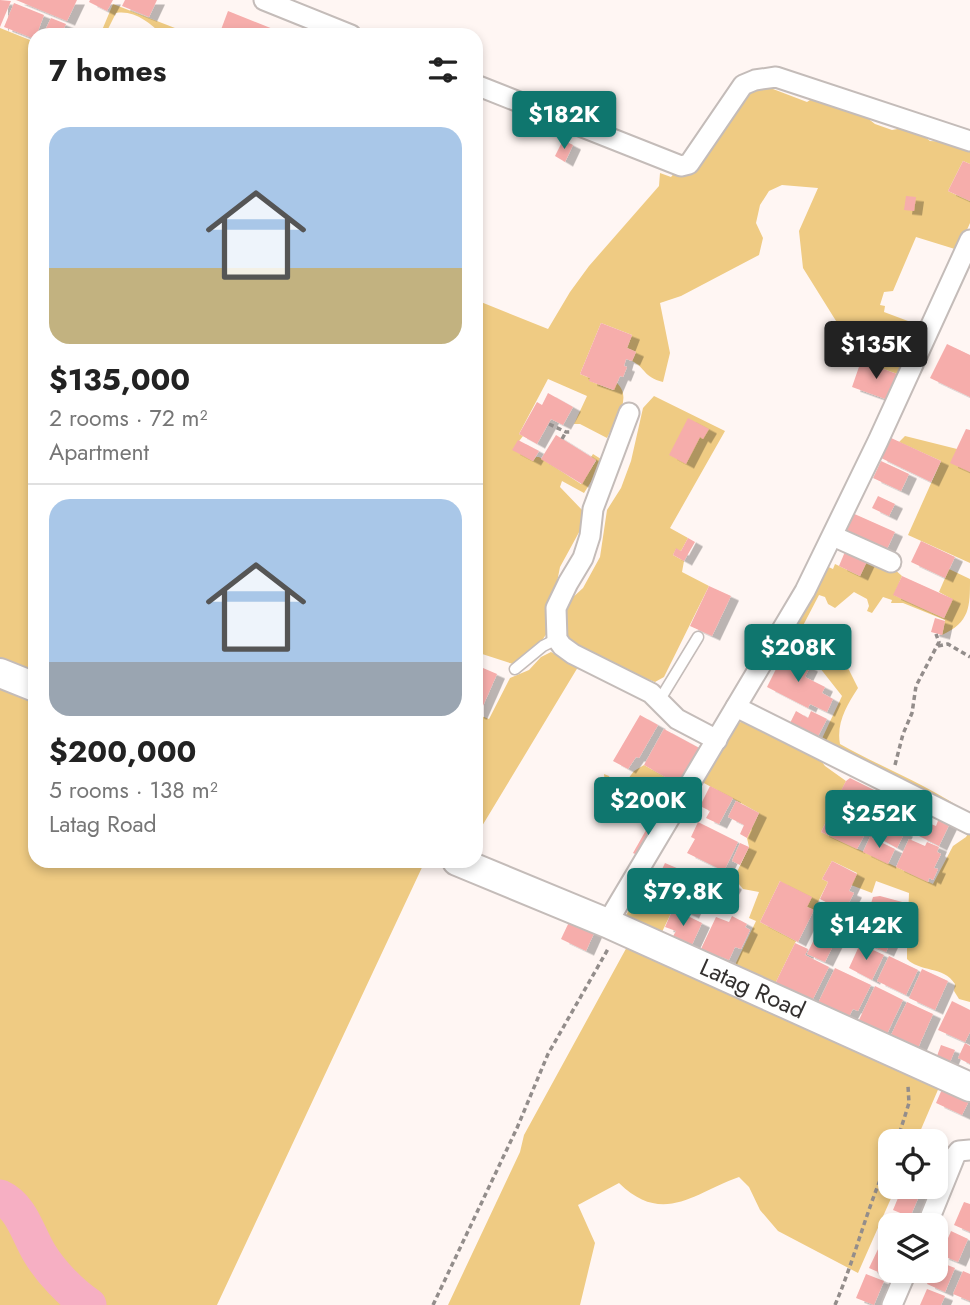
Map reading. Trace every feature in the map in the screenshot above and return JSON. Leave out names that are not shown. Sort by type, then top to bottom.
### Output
[{"type":"street","points":[[264,0],[334,28]]},
{"type":"street","points":[[483,88],[681,166],[689,164],[743,85],[776,77],[970,141]]},
{"type":"street","points":[[612,925],[805,591],[970,240]]},
{"type":"street","points":[[629,413],[593,509],[590,536],[583,558],[556,608],[557,639],[573,654],[645,690],[677,719],[717,740]]},
{"type":"street","points":[[833,536],[891,562]]},
{"type":"street","points":[[0,673],[28,684]]},
{"type":"street","points":[[736,707],[970,824]]},
{"type":"street","name":"Latag Road","points":[[474,868],[612,925],[970,1087]]},
{"type":"street","points":[[932,1213],[955,1156],[959,1152],[970,1150]]},
{"type":"street","points":[[892,1305],[901,1283]]},
{"type":"lane","points":[[658,701],[698,638]]},
{"type":"lane","points":[[515,669],[543,646],[557,639]]},
{"type":"path","points":[[549,424],[572,432]]},
{"type":"path","points":[[562,439],[566,432]]},
{"type":"path","points":[[890,784],[903,734],[912,713],[916,686],[939,640],[936,634]]},
{"type":"path","points":[[936,647],[948,644],[970,657]]},
{"type":"path","points":[[433,1305],[517,1128],[548,1054],[576,1007],[612,925]]},
{"type":"path","points":[[901,1129],[909,1103],[907,1081],[914,1060]]},
{"type":"path","points":[[835,1305],[878,1184]]},
{"type":"shaded area","points":[[113,4],[175,28],[154,28],[130,13],[116,13],[108,28],[103,28]]},
{"type":"shaded area","points":[[0,28],[28,39],[28,673],[0,662]]},
{"type":"shaded area","points":[[738,79],[769,80],[773,89],[807,102],[813,98],[860,103],[866,117],[875,124],[892,130],[916,130],[930,141],[950,142],[970,148],[970,164],[963,161],[948,191],[970,201],[970,223],[958,250],[916,237],[893,291],[884,292],[880,305],[885,306],[884,312],[924,327],[903,376],[861,361],[803,268],[799,231],[818,188],[782,185],[769,191],[760,205],[756,223],[763,238],[759,255],[681,296],[660,303],[670,353],[663,382],[652,378],[632,361],[636,352],[627,348],[632,335],[601,323],[580,374],[613,390],[617,383],[621,389],[621,410],[607,438],[580,424],[574,424],[587,396],[548,379],[519,434],[523,436],[513,449],[533,461],[539,457],[581,484],[596,461],[591,457],[593,454],[604,461],[584,493],[562,481],[560,487],[584,512],[583,525],[560,567],[547,633],[513,664],[483,654],[483,303],[548,329],[589,266],[659,186],[660,173],[671,177],[698,145]]},
{"type":"shaded area","points":[[654,396],[725,431],[670,528],[688,538],[681,551],[676,549],[673,555],[684,561],[682,572],[709,586],[664,677],[655,682],[583,653],[566,636],[565,612],[570,600],[583,588],[600,557],[607,510],[621,488],[631,461],[643,408]]},
{"type":"shaded area","points":[[905,436],[957,449],[970,472],[970,563],[908,535],[941,461],[899,442]]},
{"type":"shaded area","points":[[869,557],[893,568],[902,576],[894,595],[944,618],[952,599],[939,592],[949,569],[970,579],[967,613],[958,625],[942,635],[945,620],[903,603],[891,603],[892,600],[883,597],[872,613],[867,611],[867,599],[854,592],[835,608],[828,604],[825,597],[819,595],[796,639],[810,651],[823,656],[843,658],[858,688],[841,722],[840,744],[923,786],[970,814],[819,745],[842,696],[816,663],[779,644],[824,565],[833,569],[835,564],[860,576]]},
{"type":"shaded area","points":[[551,652],[578,667],[483,824],[483,717],[489,719],[510,678],[529,670],[541,657]]},
{"type":"shaded area","points":[[0,685],[28,697],[28,868],[422,868],[217,1305],[0,1305]]},
{"type":"shaded area","points":[[742,721],[819,758],[825,766],[846,781],[821,832],[933,884],[953,846],[966,837],[970,830],[970,1002],[959,999],[954,991],[955,984],[945,974],[918,966],[907,959],[907,945],[901,934],[908,919],[909,893],[876,881],[872,893],[851,885],[857,873],[832,861],[822,879],[828,882],[814,910],[807,907],[780,881],[760,922],[796,941],[774,986],[734,967],[756,921],[749,918],[759,892],[743,889],[734,878],[749,847],[747,838],[759,813],[702,782],[734,727]]},
{"type":"shaded area","points":[[644,765],[681,786],[674,802],[665,790],[655,784],[642,791],[627,813],[613,810],[607,801],[604,774],[609,776],[619,791],[634,771]]},
{"type":"shaded area","points":[[637,892],[673,909],[661,934],[625,918]]},
{"type":"shaded area","points":[[628,945],[940,1085],[921,1129],[878,1129],[878,1199],[891,1199],[885,1213],[878,1213],[878,1228],[858,1273],[778,1231],[760,1210],[749,1187],[739,1177],[693,1197],[664,1204],[635,1196],[619,1183],[578,1205],[595,1243],[580,1305],[448,1305],[520,1152],[524,1135]]},
{"type":"building","points":[[0,0],[11,1],[0,27]]},
{"type":"building","points":[[16,0],[77,0],[67,21]]},
{"type":"building","points":[[113,0],[107,11],[89,2]]},
{"type":"building","points":[[125,0],[157,0],[149,17],[122,6]]},
{"type":"building","points":[[14,3],[44,15],[39,28],[28,28],[28,36],[4,27]]},
{"type":"building","points":[[228,11],[270,28],[222,28]]},
{"type":"building","points":[[51,18],[66,24],[64,28],[46,28]]},
{"type":"building","points":[[563,140],[573,145],[565,162],[555,156]]},
{"type":"building","points":[[963,161],[970,164],[970,201],[948,191]]},
{"type":"building","points":[[906,196],[916,197],[914,211],[904,210]]},
{"type":"building","points":[[601,323],[632,335],[627,348],[636,352],[632,361],[626,359],[624,366],[627,367],[614,390],[589,381],[590,378],[580,374]]},
{"type":"building","points":[[947,344],[970,355],[970,397],[930,378]]},
{"type":"building","points":[[861,361],[900,375],[891,401],[852,387]]},
{"type":"building","points":[[548,393],[573,407],[563,425],[551,419],[537,444],[519,434],[537,402],[542,405]]},
{"type":"building","points":[[688,418],[709,429],[703,439],[700,437],[686,464],[669,455]]},
{"type":"building","points":[[966,429],[970,430],[970,472],[950,463]]},
{"type":"building","points":[[556,435],[596,460],[582,484],[541,459]]},
{"type":"building","points":[[889,437],[941,461],[931,482],[879,457]]},
{"type":"building","points":[[518,440],[539,451],[533,461],[512,450]]},
{"type":"building","points":[[881,461],[909,474],[901,491],[873,478]]},
{"type":"building","points":[[878,496],[895,504],[889,516],[872,508]]},
{"type":"building","points":[[850,512],[895,532],[885,553],[840,533]]},
{"type":"building","points":[[688,538],[695,542],[684,561],[673,555],[676,548],[681,551]]},
{"type":"building","points":[[921,541],[955,557],[945,578],[911,562]]},
{"type":"building","points":[[847,547],[869,557],[860,576],[839,566]]},
{"type":"building","points":[[902,576],[953,599],[944,618],[893,595]]},
{"type":"building","points":[[709,586],[731,596],[712,636],[690,626]]},
{"type":"building","points":[[935,618],[945,621],[942,635],[931,632]]},
{"type":"building","points":[[784,653],[810,667],[805,677],[825,687],[822,693],[833,699],[827,712],[810,704],[808,708],[767,687]]},
{"type":"building","points":[[483,668],[497,674],[483,706]]},
{"type":"building","points":[[796,711],[808,718],[811,711],[827,719],[816,740],[789,725]]},
{"type":"building","points":[[640,715],[658,725],[639,758],[636,757],[628,769],[613,761]]},
{"type":"building","points":[[664,729],[701,749],[681,786],[644,765]]},
{"type":"building","points":[[850,778],[882,794],[869,821],[862,818],[860,823],[845,815],[847,811],[834,804]]},
{"type":"building","points":[[710,786],[733,798],[719,824],[706,818],[710,811],[700,806]]},
{"type":"building","points":[[897,793],[917,809],[905,829],[875,816],[886,798]]},
{"type":"building","points":[[736,801],[759,813],[747,838],[740,834],[744,825],[728,817]]},
{"type":"building","points":[[831,812],[849,821],[846,826],[856,831],[859,826],[867,830],[857,849],[821,832]]},
{"type":"building","points":[[654,816],[662,821],[641,857],[633,853]]},
{"type":"building","points":[[939,818],[950,823],[939,846],[919,836],[926,822],[936,826]]},
{"type":"building","points":[[875,819],[905,832],[897,848],[868,832]]},
{"type":"building","points":[[698,822],[738,842],[724,871],[687,853],[695,839],[691,837]]},
{"type":"building","points":[[870,837],[895,849],[888,864],[863,852]]},
{"type":"building","points":[[909,839],[925,846],[927,842],[939,847],[937,852],[941,854],[934,868],[938,869],[933,880],[929,878],[928,882],[896,867]]},
{"type":"building","points":[[740,843],[749,847],[740,865],[732,861]]},
{"type":"building","points":[[832,861],[857,874],[849,891],[854,893],[846,908],[841,905],[839,909],[820,899],[828,882],[822,879]]},
{"type":"building","points":[[665,863],[686,872],[683,878],[703,888],[691,914],[650,894]]},
{"type":"building","points":[[718,876],[734,885],[722,906],[705,896]]},
{"type":"building","points":[[780,881],[812,897],[807,907],[814,910],[798,942],[760,922]]},
{"type":"building","points":[[880,896],[906,903],[905,916],[893,932],[872,923],[875,915],[868,913],[873,897]]},
{"type":"building","points":[[673,909],[702,923],[690,949],[672,938],[676,931],[665,927]]},
{"type":"building","points":[[732,916],[747,924],[745,927],[750,930],[741,949],[735,947],[729,960],[719,956],[718,960],[700,951],[716,917],[729,922]]},
{"type":"building","points":[[570,920],[595,931],[586,951],[561,939]]},
{"type":"building","points":[[863,926],[892,939],[886,952],[857,939]]},
{"type":"building","points":[[818,931],[836,940],[825,962],[807,954]]},
{"type":"building","points":[[795,943],[808,949],[805,955],[829,967],[811,1003],[774,986]]},
{"type":"building","points":[[860,944],[884,955],[872,980],[849,968]]},
{"type":"building","points":[[889,956],[918,970],[906,995],[877,981]]},
{"type":"building","points":[[835,968],[871,985],[858,1011],[853,1009],[847,1020],[817,1005]]},
{"type":"building","points":[[922,969],[948,981],[935,1010],[909,998]]},
{"type":"building","points":[[875,986],[903,1000],[886,1036],[858,1022]]},
{"type":"building","points":[[952,1001],[970,1010],[970,1032],[965,1042],[938,1030]]},
{"type":"building","points":[[907,1002],[933,1014],[918,1048],[891,1035]]},
{"type":"building","points":[[965,1043],[970,1046],[970,1064],[958,1058]]},
{"type":"building","points":[[941,1045],[955,1050],[950,1062],[937,1056]]},
{"type":"building","points":[[943,1087],[970,1099],[962,1115],[936,1103]]},
{"type":"building","points":[[898,1199],[918,1199],[912,1213],[893,1210]]},
{"type":"building","points":[[964,1202],[970,1204],[970,1232],[954,1225]]},
{"type":"building","points":[[951,1231],[968,1239],[958,1262],[948,1258],[948,1238]]},
{"type":"building","points":[[878,1249],[878,1272],[869,1268]]},
{"type":"building","points":[[948,1265],[955,1268],[945,1292],[927,1284],[948,1283]]},
{"type":"building","points":[[963,1271],[970,1274],[970,1301],[953,1294]]},
{"type":"building","points":[[866,1274],[878,1279],[878,1283],[883,1283],[874,1305],[856,1298]]},
{"type":"building","points":[[927,1289],[945,1296],[941,1305],[920,1305]]},
{"type":"waterway","points":[[0,1197],[19,1214],[50,1268],[68,1288],[89,1305]]}]
